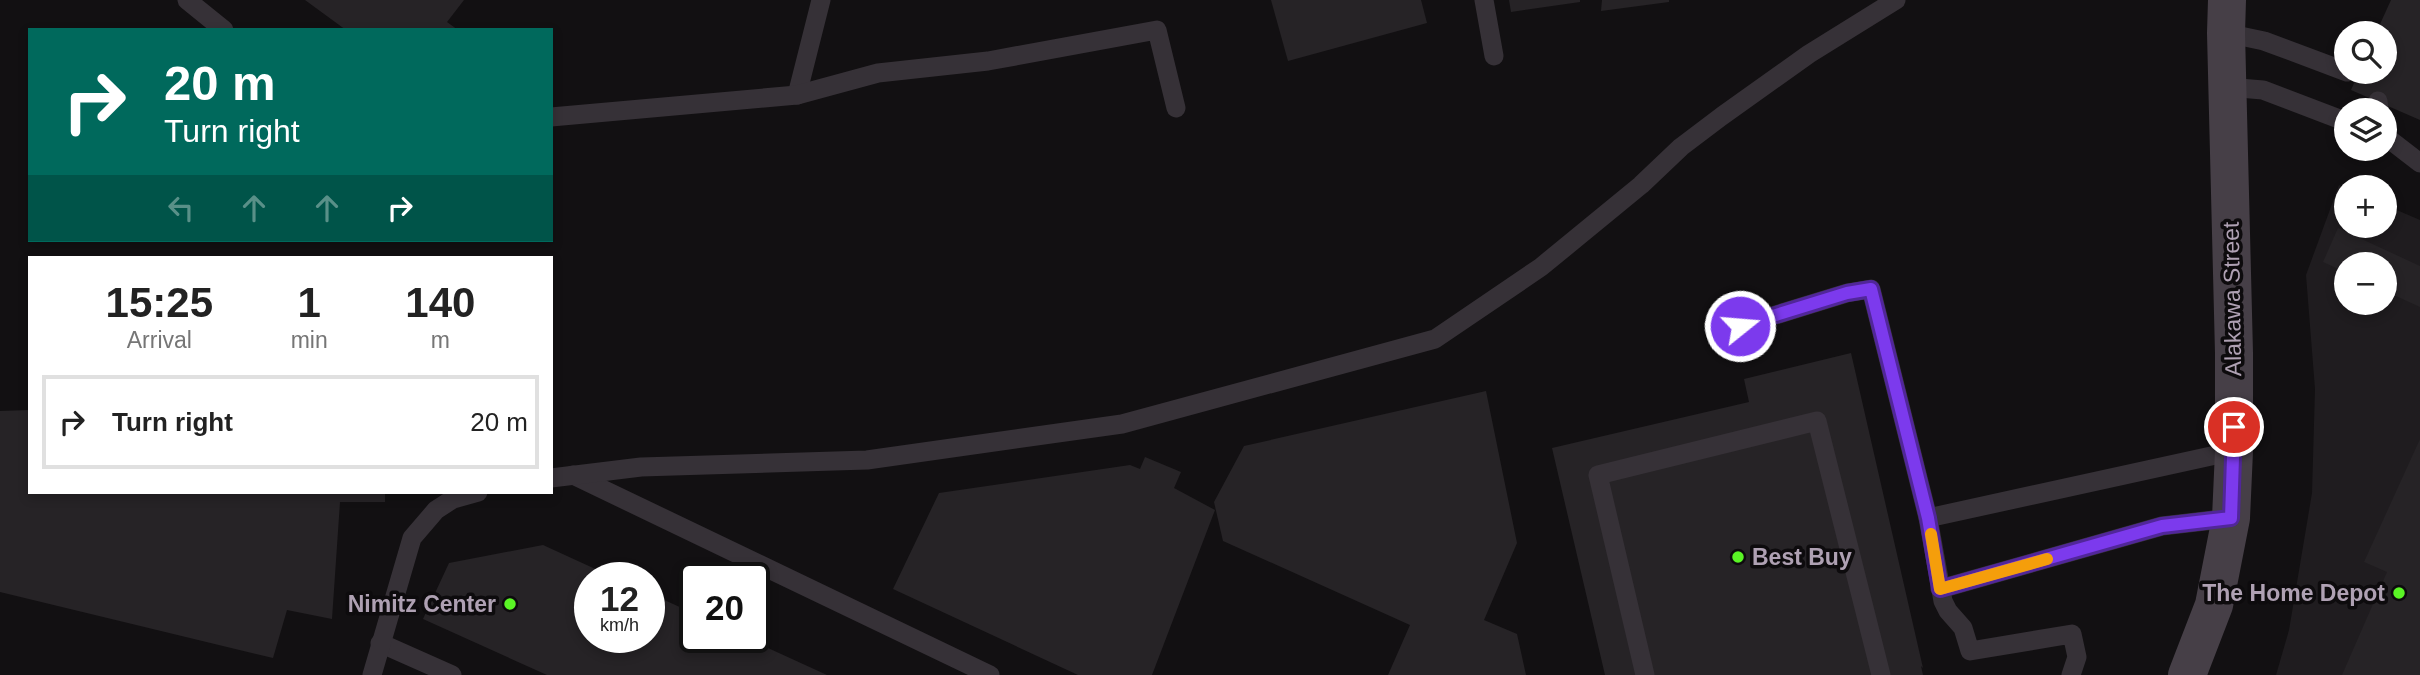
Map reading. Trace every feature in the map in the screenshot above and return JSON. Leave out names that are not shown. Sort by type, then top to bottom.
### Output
[{"type":"main road","name":"Alakawa Street","points":[[2187,675],[2214,605],[2231,518],[2234,352],[2227,17]]},
{"type":"lane","points":[[187,0],[222,28]]},
{"type":"lane","points":[[797,94],[821,0]]},
{"type":"lane","points":[[1484,0],[1494,56]]},
{"type":"lane","points":[[553,478],[641,467],[867,460],[1122,424],[1434,339],[1541,267],[1641,185],[1681,147],[1722,116],[1809,54],[1896,0]]},
{"type":"lane","points":[[2227,17],[2264,41],[2334,67]]},
{"type":"lane","points":[[553,117],[797,94],[878,73],[988,61],[1157,30],[1176,108]]},
{"type":"lane","points":[[2227,87],[2263,90],[2334,117]]},
{"type":"lane","points":[[2397,145],[2420,163]]},
{"type":"lane","points":[[1740,326],[1847,293],[1871,289],[1928,518],[1940,589],[1948,611],[1963,628],[1970,651],[2072,634],[2077,657],[2071,675]]},
{"type":"lane","points":[[1644,675],[1598,475],[1817,421],[1881,675]]},
{"type":"lane","points":[[1928,518],[2234,451]]},
{"type":"lane","points":[[572,474],[990,675]]},
{"type":"lane","points":[[372,675],[412,538],[436,510],[453,499],[471,494]]},
{"type":"lane","points":[[1940,589],[2162,526],[2231,518]]},
{"type":"lane","points":[[380,643],[452,675]]},
{"type":"shaded area","points":[[2334,199],[2334,238],[2397,238],[2397,210],[2420,220],[2420,675],[2276,675],[2289,630],[2312,493],[2315,389],[2306,275]]},
{"type":"building","points":[[305,0],[464,0],[447,22],[455,28],[343,28]]},
{"type":"building","points":[[1271,0],[1421,0],[1427,23],[1288,61]]},
{"type":"building","points":[[1509,0],[1580,0],[1580,2],[1511,12]]},
{"type":"building","points":[[1602,0],[1669,0],[1669,2],[1601,11]]},
{"type":"building","points":[[2391,0],[2420,0],[2420,120],[2397,110],[2397,98],[2369,98],[2351,90],[2354,84],[2397,84],[2397,21],[2381,21]]},
{"type":"building","points":[[2334,237],[2360,238],[2390,252],[2334,252],[2334,267],[2323,262]]},
{"type":"building","points":[[2397,255],[2420,266],[2420,307],[2397,296]]},
{"type":"building","name":"Best Buy","points":[[1851,353],[1923,675],[1605,675],[1552,448],[1749,402],[1744,379]]},
{"type":"building","points":[[1486,391],[1517,543],[1484,620],[1517,634],[1526,675],[1388,675],[1410,625],[1223,541],[1214,502],[1244,446]]},
{"type":"building","points":[[28,410],[28,494],[385,494],[385,502],[340,502],[332,619],[287,610],[273,658],[0,592],[0,411]]},
{"type":"building","name":"The Home Depot","points":[[2420,439],[2420,675],[2342,675],[2387,572],[2364,562]]},
{"type":"building","points":[[1145,457],[1181,472],[1174,488],[1215,510],[1152,675],[1078,675],[893,589],[939,493],[1130,465],[1140,469]]},
{"type":"building","name":"Nimitz Center","points":[[543,545],[580,562],[574,562],[574,653],[665,653],[665,600],[679,607],[679,653],[770,653],[770,649],[827,675],[547,675],[423,619],[449,563]]},
{"type":"slow traffic","points":[[1931,534],[1940,589],[2047,559]]},
{"type":"place","name":"Best Buy","points":[[1738,557]]},
{"type":"place","name":"The Home Depot","points":[[2399,593]]},
{"type":"place","name":"Nimitz Center","points":[[510,604]]},
{"type":"route","points":[[1740,326],[1847,293],[1871,289],[1928,518],[1940,589],[2162,526],[2231,518],[2234,427]]}]
